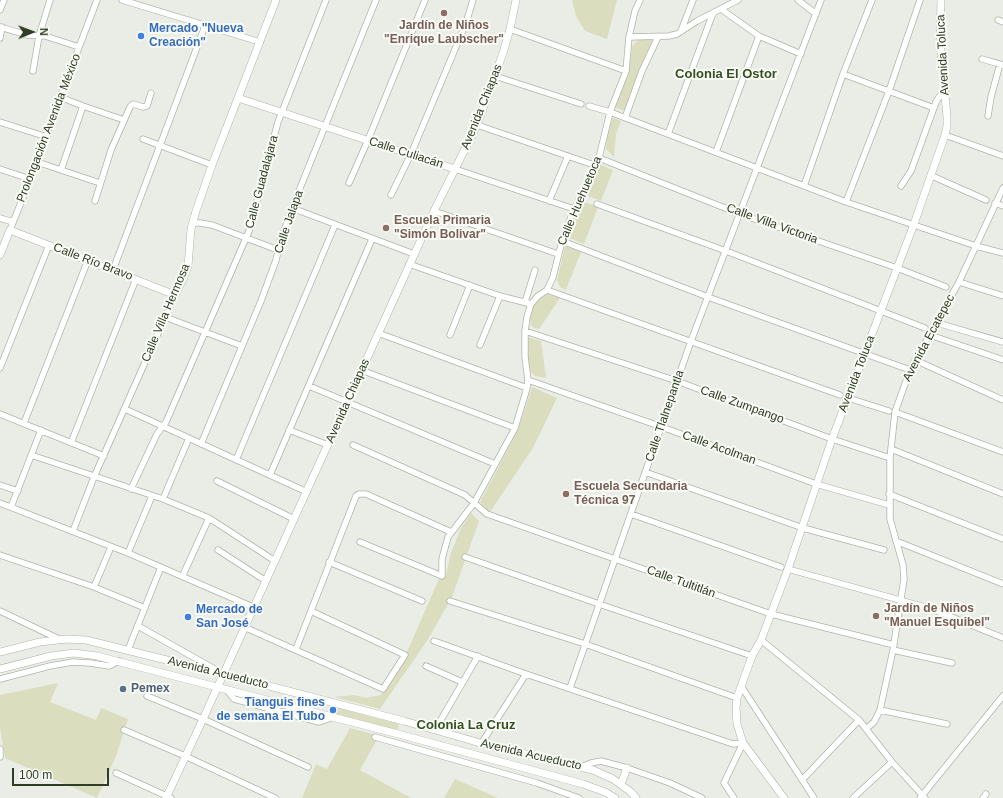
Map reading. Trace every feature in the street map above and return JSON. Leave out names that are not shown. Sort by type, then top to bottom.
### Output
[{"type":"street","points":[[0,10],[4,0]]},
{"type":"street","points":[[33,71],[39,36],[50,0]]},
{"type":"street","name":"Prolongación Avenida México","points":[[0,255],[30,178],[40,163],[60,97],[97,0]]},
{"type":"street","points":[[122,0],[138,2],[205,26],[260,42]]},
{"type":"street","name":"Calle Villa Hermosa","points":[[73,531],[94,477],[184,277],[188,266],[193,223],[212,165],[275,0]]},
{"type":"street","name":"Calle Guadalajara","points":[[131,489],[157,434],[168,417],[249,231],[282,112],[326,0]]},
{"type":"street","name":"Calle Jalapa","points":[[201,444],[261,301],[276,260],[292,208],[376,0]]},
{"type":"street","points":[[349,183],[426,0]]},
{"type":"street","points":[[391,195],[411,154],[466,23],[473,0]]},
{"type":"street","name":"Avenida Chiapas","points":[[168,797],[185,756],[203,720],[253,607],[307,492],[409,264],[477,125],[510,29],[516,0]]},
{"type":"street","name":"Calle Huehuetoca","points":[[531,304],[538,296],[547,290],[553,277],[562,241],[574,209],[597,166],[610,112],[626,71],[629,38],[635,11],[640,0]]},
{"type":"street","points":[[629,38],[658,37],[677,34],[697,21],[738,0]]},
{"type":"street","points":[[798,0],[816,14]]},
{"type":"street","name":"Calle Tlalnepantla","points":[[570,688],[691,341],[821,0]]},
{"type":"street","points":[[804,186],[872,0]]},
{"type":"street","name":"Avenida Toluca","points":[[784,798],[743,742],[737,724],[737,698],[752,656],[761,640],[771,614],[785,568],[803,528],[816,484],[832,439],[932,176],[945,135],[947,126],[940,41],[941,0]]},
{"type":"street","points":[[846,202],[889,91],[921,1]]},
{"type":"street","points":[[680,32],[693,2]]},
{"type":"street","points":[[721,9],[759,36],[801,54]]},
{"type":"street","points":[[668,134],[713,13]]},
{"type":"street","points":[[687,14],[688,18],[697,21]]},
{"type":"street","points":[[113,270],[205,26]]},
{"type":"street","points":[[0,38],[1,27],[79,47]]},
{"type":"street","points":[[510,29],[626,71]]},
{"type":"street","points":[[716,152],[759,36]]},
{"type":"street","points":[[625,118],[642,71],[658,37]]},
{"type":"street","points":[[982,59],[1002,64],[991,97],[988,116]]},
{"type":"street","points":[[844,74],[934,108]]},
{"type":"street","points":[[495,76],[581,104]]},
{"type":"street","points":[[95,201],[111,150],[124,120],[132,105],[147,106],[151,93]]},
{"type":"street","points":[[901,186],[911,171],[939,97],[944,93]]},
{"type":"street","points":[[60,97],[124,120]]},
{"type":"street","name":"Calle Culiacán","points":[[238,98],[574,209]]},
{"type":"street","points":[[61,170],[83,106]]},
{"type":"street","points":[[589,106],[610,112],[846,202],[976,246],[1003,253]]},
{"type":"street","points":[[0,122],[47,137]]},
{"type":"street","points":[[477,125],[597,166]]},
{"type":"street","points":[[945,135],[1003,156]]},
{"type":"street","points":[[143,139],[212,165]]},
{"type":"street","points":[[549,201],[568,156]]},
{"type":"street","name":"Calle Villa Victoria","points":[[599,158],[740,214],[897,268],[946,287]]},
{"type":"street","points":[[40,163],[100,183]]},
{"type":"street","points":[[0,169],[30,178]]},
{"type":"street","points":[[932,176],[986,200]]},
{"type":"street","name":"Avenida Ecatepec","points":[[866,729],[874,722],[880,710],[894,648],[904,579],[903,565],[890,519],[889,494],[892,412],[910,370],[959,282],[1003,188]]},
{"type":"street","points":[[597,204],[726,251],[925,328]]},
{"type":"street","points":[[995,204],[1003,206]]},
{"type":"street","points":[[292,208],[414,254]]},
{"type":"street","points":[[434,211],[558,254]]},
{"type":"street","points":[[0,218],[13,222]]},
{"type":"street","points":[[193,223],[212,225],[278,250]]},
{"type":"street","points":[[236,460],[335,225]]},
{"type":"street","name":"Calle Río Bravo","points":[[10,230],[175,295]]},
{"type":"street","points":[[270,475],[372,239]]},
{"type":"street","points":[[562,241],[708,297],[910,370]]},
{"type":"street","points":[[0,368],[49,245]]},
{"type":"street","points":[[24,423],[88,260]]},
{"type":"street","points":[[360,542],[442,576],[442,559],[448,537],[474,503],[515,428],[527,388],[528,380],[525,357],[525,331],[531,304],[500,296],[409,264]]},
{"type":"street","points":[[525,302],[535,270]]},
{"type":"street","points":[[71,443],[136,279]]},
{"type":"street","points":[[959,282],[1003,296]]},
{"type":"street","points":[[450,335],[470,285]]},
{"type":"street","points":[[547,290],[840,395]]},
{"type":"street","points":[[480,345],[500,296]]},
{"type":"street","points":[[165,318],[242,346]]},
{"type":"street","points":[[937,323],[1003,342]]},
{"type":"street","name":"Calle Zumpango","points":[[525,331],[677,381],[832,439],[890,458]]},
{"type":"street","points":[[378,333],[527,388]]},
{"type":"street","points":[[930,335],[1003,360]]},
{"type":"street","points":[[915,360],[1003,400]]},
{"type":"street","points":[[362,370],[515,428]]},
{"type":"street","name":"Calle Acolman","points":[[528,380],[662,427],[816,484],[889,505]]},
{"type":"street","points":[[308,386],[495,464]]},
{"type":"street","points":[[848,398],[892,412],[1003,452]]},
{"type":"street","points":[[125,409],[307,492]]},
{"type":"street","points":[[0,414],[104,456]]},
{"type":"street","points":[[11,508],[41,430]]},
{"type":"street","points":[[289,430],[328,445]]},
{"type":"street","points":[[163,500],[189,438]]},
{"type":"street","name":"Calle Tultitlán","points":[[353,445],[465,495],[487,514],[771,614],[894,648],[952,662]]},
{"type":"street","points":[[891,449],[1003,494]]},
{"type":"street","points":[[31,455],[152,496],[208,518],[275,561]]},
{"type":"street","points":[[646,472],[803,528],[884,550]]},
{"type":"street","points":[[217,481],[294,519]]},
{"type":"street","points":[[0,485],[18,491]]},
{"type":"street","points":[[296,649],[353,500],[356,496],[359,494],[366,494],[451,532]]},
{"type":"street","points":[[889,494],[1003,539]]},
{"type":"street","points":[[128,553],[152,496]]},
{"type":"street","points":[[0,503],[182,575],[253,607]]},
{"type":"street","points":[[631,514],[785,568],[932,609],[1003,638]]},
{"type":"street","points":[[182,575],[208,518]]},
{"type":"street","points":[[896,541],[1003,584]]},
{"type":"street","points":[[94,587],[111,547]]},
{"type":"street","points":[[218,550],[266,581]]},
{"type":"street","points":[[0,555],[94,587],[145,608]]},
{"type":"street","points":[[465,556],[599,604],[752,656]]},
{"type":"street","points":[[329,562],[422,601]]},
{"type":"street","points":[[128,650],[161,567]]},
{"type":"street","points":[[450,601],[585,644],[737,698]]},
{"type":"street","points":[[0,611],[61,640]]},
{"type":"street","points":[[244,627],[383,689],[405,654],[311,611]]},
{"type":"street","points":[[138,626],[223,674]]},
{"type":"street","name":"Avenida Acueducto","points":[[0,652],[40,642],[86,640],[404,721],[481,744],[593,770],[621,784],[636,798]]},
{"type":"street","points":[[761,640],[859,720],[922,797],[1003,696]]},
{"type":"street","points":[[434,641],[526,674],[733,744],[743,742]]},
{"type":"street","name":"Avenida Acueducto","points":[[0,668],[51,656],[74,653],[97,656],[226,689],[338,720],[402,735],[583,784],[605,792],[615,798]]},
{"type":"street","points":[[435,730],[478,656]]},
{"type":"street","points":[[0,679],[50,666],[73,662],[110,666],[120,661]]},
{"type":"street","points":[[426,666],[462,682]]},
{"type":"street","points":[[481,744],[526,674]]},
{"type":"street","points":[[741,686],[814,798]]},
{"type":"street","points":[[147,696],[308,767]]},
{"type":"street","points":[[880,710],[947,724]]},
{"type":"street","points":[[802,780],[859,720]]},
{"type":"street","points":[[124,730],[185,756],[275,798]]},
{"type":"street","name":"Avenida Acueducto","points":[[375,737],[537,783],[579,798]]},
{"type":"street","points":[[734,798],[724,784],[743,742]]},
{"type":"street","points":[[0,749],[0,757]]},
{"type":"street","points":[[581,767],[591,762],[601,761],[627,768],[670,783],[702,798]]},
{"type":"street","points":[[853,798],[892,762]]},
{"type":"street","points":[[621,784],[627,768]]},
{"type":"street","points":[[116,773],[168,797]]},
{"type":"green space","points":[[572,0],[617,0],[607,39],[585,31],[576,16]]},
{"type":"green space","points":[[638,40],[654,40],[625,111],[614,107],[629,73],[632,46]]},
{"type":"green space","points":[[613,118],[621,121],[616,134],[614,157],[606,149],[607,133]]},
{"type":"green space","points":[[601,165],[613,170],[601,201],[586,195]]},
{"type":"green space","points":[[582,201],[598,207],[584,244],[567,237],[575,213]]},
{"type":"green space","points":[[565,246],[581,252],[566,290],[560,287],[557,280]]},
{"type":"green space","points":[[547,294],[560,298],[539,329],[534,328],[531,326],[530,318],[534,304]]},
{"type":"green space","points":[[527,337],[541,341],[546,378],[535,376],[529,370]]},
{"type":"green space","points":[[532,387],[557,398],[533,448],[490,512],[480,502],[518,430]]},
{"type":"green space","points":[[471,513],[479,521],[452,597],[427,641],[380,709],[335,697],[354,695],[366,698],[381,695],[403,661],[439,579],[446,575],[451,553],[461,528]]},
{"type":"green space","points":[[58,683],[50,702],[96,720],[101,708],[128,719],[116,756],[97,798],[5,758],[0,728],[0,695]]},
{"type":"green space","points":[[334,707],[399,724],[397,730],[333,713]]},
{"type":"green space","points":[[350,728],[379,736],[360,770],[411,798],[302,798],[316,764],[327,769]]},
{"type":"green space","points":[[455,779],[498,798],[444,798]]},
{"type":"place","name":"Jardín de Niños \"Enrique Laubscher\"","points":[[444,13]]},
{"type":"place","name":"Mercado \"Nueva Creación\"","points":[[141,36]]},
{"type":"place","name":"Escuela Primaria \"Simón Bolivar\"","points":[[386,228]]},
{"type":"place","name":"Escuela Secundaria Técnica 97","points":[[566,494]]},
{"type":"place","name":"Jardín de Niños \"Manuel Esquibel\"","points":[[876,616]]},
{"type":"place","name":"Mercado de San José","points":[[188,617]]},
{"type":"place","name":"Pemex","points":[[123,689]]},
{"type":"place","name":"Tianguis fines de semana El Tubo","points":[[333,710]]},
{"type":"district","name":"Colonia El Ostor","points":[[726,74]]},
{"type":"district","name":"Colonia La Cruz","points":[[466,725]]}]
